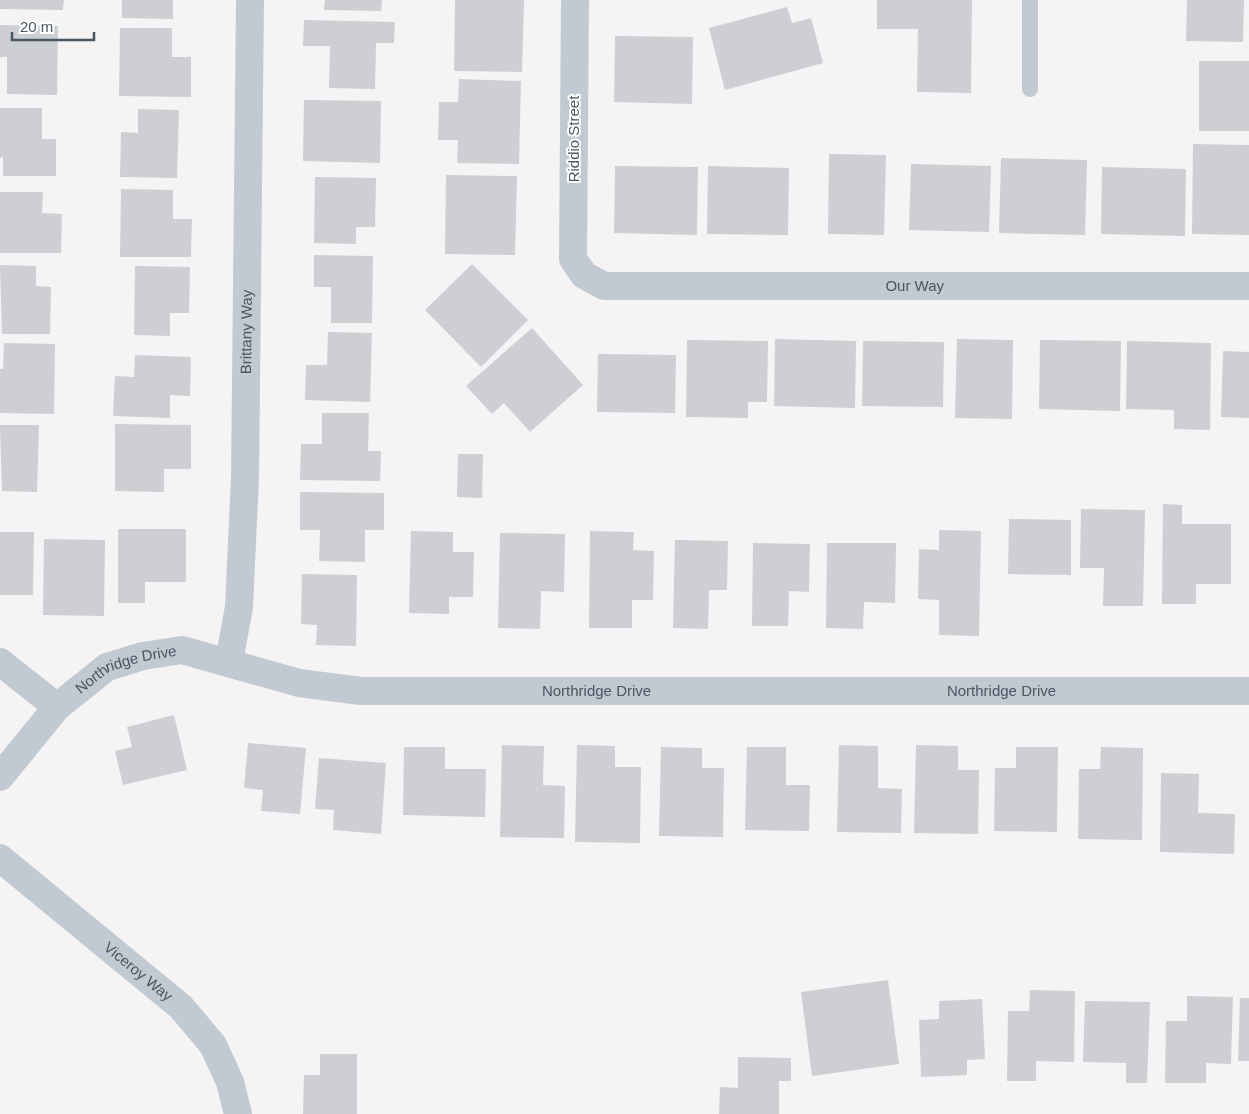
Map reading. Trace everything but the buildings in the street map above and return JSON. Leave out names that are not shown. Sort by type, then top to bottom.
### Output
[{"type":"street","name":"Brittany Way","points":[[229,662],[239,607],[245,478],[250,0]]},
{"type":"street","name":"Riddio Street","points":[[575,0],[573,259],[584,275]]},
{"type":"street","name":"Our Way","points":[[584,275],[604,286],[1249,286]]},
{"type":"street","name":"Northridge Drive","points":[[0,777],[57,707],[107,667],[143,656],[182,650],[299,683],[360,691],[1249,691]]},
{"type":"street","points":[[0,662],[57,707]]},
{"type":"street","name":"Viceroy Way","points":[[0,858],[181,1007],[213,1045],[230,1082],[238,1114]]},
{"type":"lane","points":[[1030,0],[1030,89]]}]
